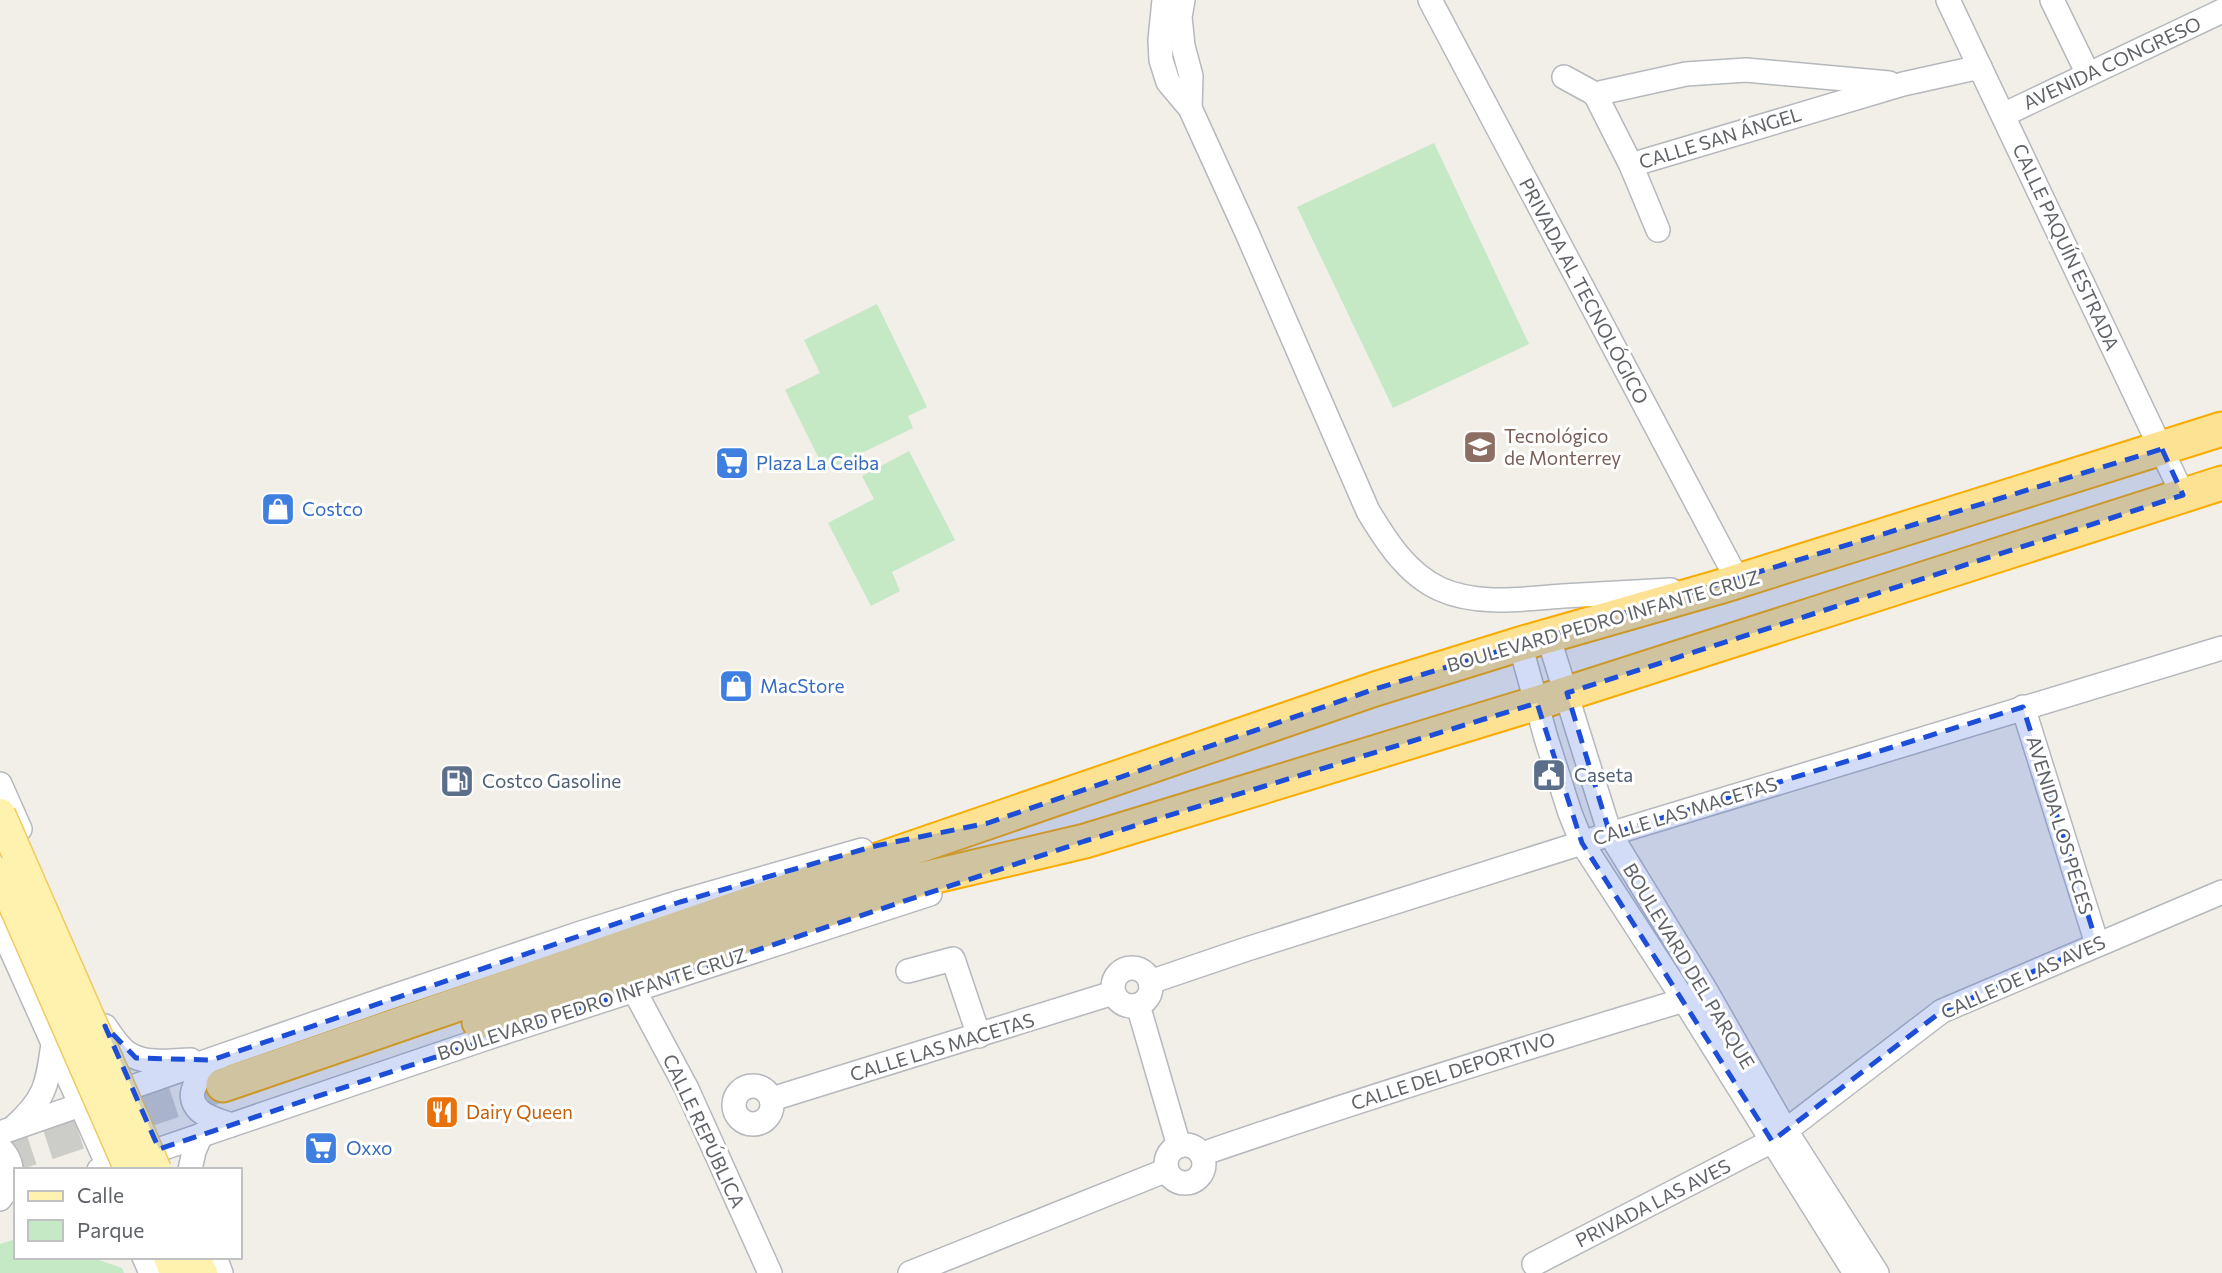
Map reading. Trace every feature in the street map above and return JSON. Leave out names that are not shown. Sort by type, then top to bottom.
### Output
[{"type":"highway","name":"BOULEVARD PEDRO INFANTE CRUZ","points":[[222,1087],[1257,728],[1534,640],[1729,584],[2222,429]]},
{"type":"highway","name":"BOULEVARD PEDRO INFANTE CRUZ","points":[[222,1087],[923,878],[1085,841],[1552,698],[2222,483]]},
{"type":"main road","points":[[0,814],[162,1163]]},
{"type":"main road","points":[[0,873],[112,1168]]},
{"type":"street","points":[[1164,0],[1160,40],[1161,60],[1168,82],[1190,108],[1368,511],[1394,551],[1417,573],[1441,589],[1473,598],[1511,599],[1729,584]]},
{"type":"street","points":[[1183,0],[1180,17],[1182,46],[1191,76],[1190,108]]},
{"type":"street","name":"PRIVADA AL TECNOLÓGICO","points":[[1430,0],[1729,584]]},
{"type":"street","name":"CALLE PAQUÍN ESTRADA","points":[[1948,0],[2183,495]]},
{"type":"street","points":[[2052,0],[2088,74]]},
{"type":"street","name":"AVENIDA CONGRESO","points":[[2003,115],[2222,11]]},
{"type":"street","name":"CALLE SAN ÁNGEL","points":[[1903,84],[1746,70],[1686,74],[1595,94],[1630,165],[1903,84],[1980,67]]},
{"type":"street","points":[[1564,77],[1595,94]]},
{"type":"street","points":[[1630,165],[1658,230]]},
{"type":"street","name":"BOULEVARD DEL PARQUE","points":[[1534,640],[1552,698],[1570,813],[1582,843],[1684,1000],[1877,1273]]},
{"type":"street","name":"BOULEVARD DEL PARQUE","points":[[1534,640],[1552,698],[1576,727],[1610,834],[1704,989],[1779,1136],[1854,1273]]},
{"type":"street","name":"CALLE LAS MACETAS","points":[[1150,982],[1610,834],[2222,648]]},
{"type":"street","name":"AVENIDA LOS PECES","points":[[2023,707],[2097,944]]},
{"type":"street","points":[[0,784],[162,1163]]},
{"type":"street","name":"BOULEVARD PEDRO INFANTE CRUZ","points":[[4,1137],[132,1088],[222,1087],[634,990],[1085,841]]},
{"type":"street","name":"CALLE DE LAS AVES","points":[[1779,1136],[1942,1011],[2222,892]]},
{"type":"street","points":[[0,925],[112,1168]]},
{"type":"street","points":[[908,971],[953,959],[979,1036]]},
{"type":"street","points":[[1126,968],[1144,972],[1150,982],[1149,996],[1138,1005],[1125,1006],[1113,993],[1116,976],[1126,968]]},
{"type":"street","name":"CALLE DEL DEPORTIVO","points":[[1202,1154],[1445,1073],[1684,1000],[1704,989]]},
{"type":"street","name":"CALLE REPÚBLICA","points":[[634,990],[687,1089],[771,1273]]},
{"type":"street","name":"CALLE LAS MACETAS","points":[[772,1099],[1113,993]]},
{"type":"street","points":[[1138,1005],[1179,1146]]},
{"type":"street","points":[[105,1026],[124,1051],[136,1058],[222,1087]]},
{"type":"street","points":[[0,1201],[9,1189],[11,1174],[4,1137],[40,1099],[48,1079],[54,1044]]},
{"type":"street","name":"BOULEVARD PEDRO INFANTE CRUZ","points":[[120,1168],[162,1163],[201,1135],[222,1087]]},
{"type":"street","points":[[190,1168],[201,1135]]},
{"type":"street","name":"PRIVADA LAS AVES","points":[[1534,1265],[1779,1136]]},
{"type":"street","points":[[1179,1146],[1192,1146],[1202,1154],[1205,1166],[1196,1181],[1185,1184],[1173,1180],[1167,1170],[1169,1153],[1179,1146]]},
{"type":"street","points":[[910,1273],[1167,1170]]},
{"type":"highlighted area","points":[[2162,449],[2183,495],[1567,693],[1610,834],[2023,707],[2097,944],[1942,1011],[1772,1141],[1582,843],[1537,703],[1085,841],[159,1149],[105,1026],[136,1058],[212,1060],[680,902],[875,846],[988,823],[1375,689]]},
{"type":"green space","points":[[1434,143],[1529,344],[1393,408],[1297,207]]},
{"type":"green space","points":[[877,304],[927,407],[908,416],[913,428],[825,471],[785,390],[820,373],[804,340]]},
{"type":"green space","points":[[909,451],[955,540],[892,572],[900,591],[871,606],[828,523],[874,499],[862,476]]},
{"type":"green space","points":[[14,1240],[14,1259],[96,1259],[122,1268],[124,1273],[0,1273],[0,1244]]},
{"type":"tunnel","points":[[0,1159],[223,1085]]},
{"type":"place","name":"Tecnológico de Monterrey","points":[[1480,447]]},
{"type":"place","name":"Plaza La Ceiba","points":[[732,463]]},
{"type":"place","name":"Costco","points":[[278,509]]},
{"type":"place","name":"MacStore","points":[[736,686]]},
{"type":"place","name":"Caseta","points":[[1549,775]]},
{"type":"place","name":"Costco Gasoline","points":[[457,781]]},
{"type":"place","name":"Dairy Queen","points":[[442,1112]]},
{"type":"place","name":"Oxxo","points":[[321,1148]]}]
